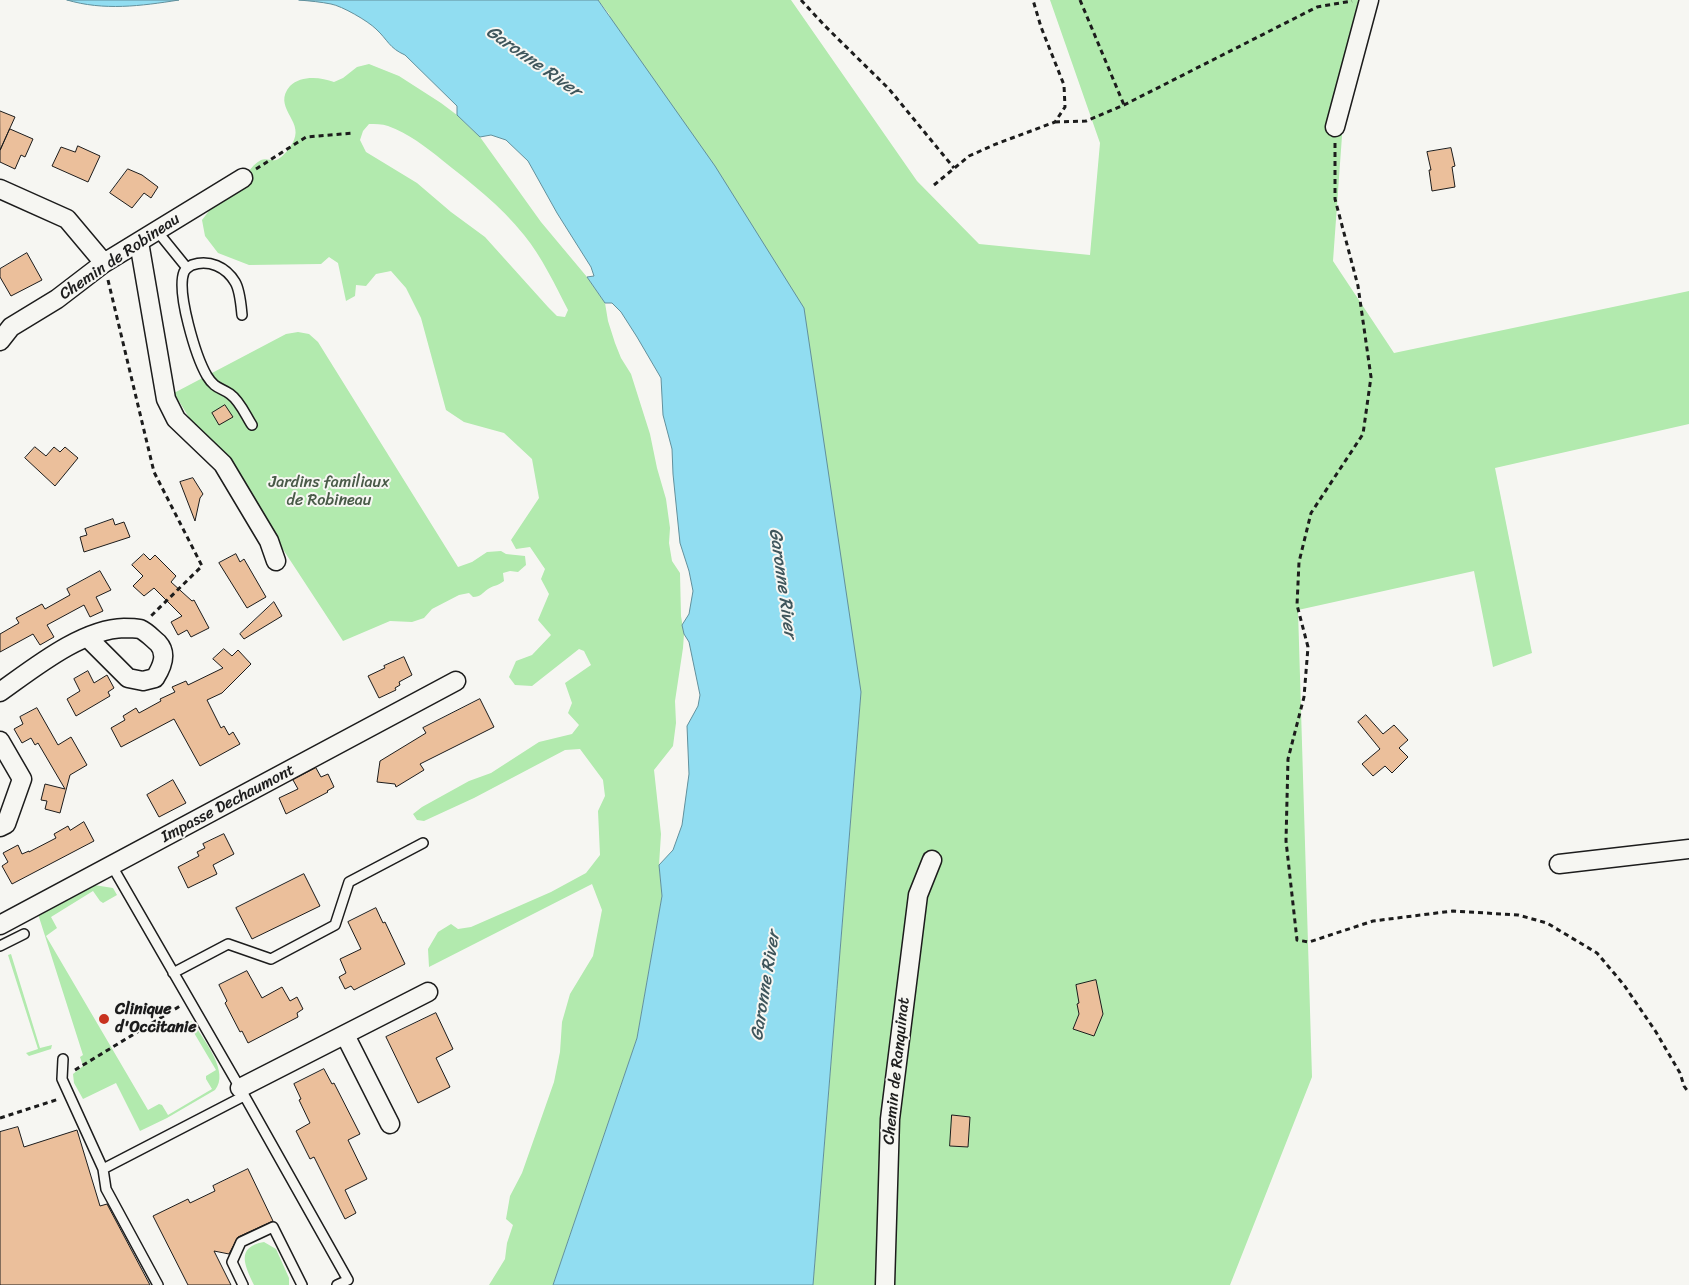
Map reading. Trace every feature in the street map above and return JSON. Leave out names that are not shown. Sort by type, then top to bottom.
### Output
[{"type":"street","points":[[1335,127],[1369,0]]},
{"type":"street","name":"Chemin de Robineau","points":[[0,341],[11,326],[57,299],[104,263],[243,178]]},
{"type":"street","points":[[0,189],[67,220],[104,263]]},
{"type":"street","points":[[138,242],[166,399],[176,419],[223,464],[269,541],[276,561]]},
{"type":"street","points":[[0,692],[55,654],[87,637],[117,628],[138,628],[150,636],[160,646],[164,655],[162,666],[155,678],[142,681],[128,678],[87,637]]},
{"type":"street","name":"Impasse Dechaumont","points":[[0,926],[456,682]]},
{"type":"street","points":[[0,741],[22,779],[6,824],[0,827]]},
{"type":"street","points":[[1559,864],[1689,849]]},
{"type":"street","name":"Chemin de Ranquinat","points":[[885,1285],[890,1119],[918,895],[932,860]]},
{"type":"street","points":[[242,1092],[428,992]]},
{"type":"street","points":[[345,1035],[390,1124]]},
{"type":"lane","points":[[157,230],[187,268]]},
{"type":"lane","points":[[242,315],[236,283],[227,272],[217,265],[200,262],[187,268],[182,285],[186,313],[196,351],[206,376],[212,384],[230,394],[236,400],[252,425]]},
{"type":"lane","points":[[174,973],[228,944],[270,960],[335,925],[348,882],[422,843]]},
{"type":"lane","points":[[112,866],[348,1280],[337,1285]]},
{"type":"lane","points":[[0,946],[24,934]]},
{"type":"lane","points":[[63,1059],[62,1079],[103,1169],[106,1189],[158,1285]]},
{"type":"lane","points":[[103,1169],[242,1092]]},
{"type":"lane","points":[[243,1285],[232,1262],[241,1242],[274,1227],[302,1285]]},
{"type":"path","points":[[801,0],[889,89],[954,168]]},
{"type":"path","points":[[1033,0],[1041,27],[1064,85],[1065,107],[1055,122]]},
{"type":"path","points":[[1080,0],[1124,105]]},
{"type":"path","points":[[934,184],[969,156],[996,144],[1055,122],[1086,121],[1124,105],[1317,7],[1355,0]]},
{"type":"path","points":[[1335,127],[1335,199],[1358,286],[1371,377],[1362,434],[1311,513],[1299,562],[1297,605],[1308,647],[1304,697],[1288,759],[1286,841],[1297,940],[1309,942],[1373,920],[1453,911],[1518,914],[1547,923],[1597,953],[1624,985],[1656,1032],[1680,1073],[1684,1086],[1689,1093]]},
{"type":"path","points":[[243,178],[306,137],[354,133]]},
{"type":"path","points":[[104,263],[154,472],[202,566],[138,628]]},
{"type":"path","points":[[70,1075],[77,1068],[181,1005]]},
{"type":"path","points":[[0,1118],[70,1096]]},
{"type":"green space","points":[[598,0],[791,0],[917,181],[979,244],[1090,255],[1100,143],[1050,0],[1373,0],[1343,122],[1333,261],[1394,353],[1689,291],[1689,424],[1495,468],[1532,653],[1493,667],[1474,571],[1298,610],[1312,1077],[1230,1285],[813,1285],[861,692],[609,14]]},
{"type":"green space","points":[[369,64],[399,76],[457,115],[480,137],[541,222],[587,277],[605,303],[615,343],[621,358],[631,374],[650,434],[666,499],[672,561],[680,573],[681,616],[684,634],[675,701],[676,723],[673,746],[654,770],[661,834],[659,865],[662,896],[637,1038],[553,1285],[489,1285],[505,1259],[507,1243],[513,1225],[506,1219],[510,1196],[522,1173],[554,1082],[560,1052],[562,1022],[570,994],[593,956],[602,910],[592,884],[429,967],[428,949],[438,932],[451,924],[458,929],[471,927],[551,892],[586,873],[600,855],[598,811],[605,796],[603,780],[580,749],[565,750],[474,798],[424,821],[417,820],[413,814],[469,781],[491,773],[539,742],[572,734],[579,725],[568,713],[572,703],[565,683],[591,665],[584,651],[579,649],[532,686],[515,685],[509,677],[516,661],[532,655],[551,635],[538,620],[549,594],[541,579],[545,569],[530,547],[516,549],[511,540],[539,498],[532,459],[504,433],[464,422],[446,410],[421,318],[406,288],[391,271],[376,274],[366,286],[356,285],[355,296],[346,301],[338,263],[329,257],[321,264],[249,265],[218,253],[205,236],[202,220],[215,204],[236,188],[257,162],[263,159],[279,159],[291,145],[296,133],[295,126],[284,100],[290,86],[300,80],[311,78],[334,82],[343,78],[357,67]],"holes":[[[369,124],[381,124],[403,132],[475,186],[506,214],[531,244],[553,281],[568,310],[565,317],[557,316],[485,237],[451,212],[417,183],[366,152],[360,140],[363,131]]]},
{"type":"green space","name":"Jardins familiaux de Robineau","points":[[298,332],[309,334],[318,342],[458,567],[472,562],[487,552],[501,551],[506,554],[525,556],[526,565],[518,572],[510,571],[503,573],[504,581],[478,596],[473,597],[469,593],[459,595],[432,609],[424,618],[412,622],[390,621],[343,641],[269,528],[196,429],[174,393],[286,334]]},
{"type":"green space","points":[[94,885],[113,888],[117,895],[103,903],[93,891],[51,917],[57,928],[46,936],[148,1110],[159,1104],[162,1105],[168,1115],[212,1089],[206,1076],[216,1070],[187,1021],[191,1021],[195,1025],[218,1066],[219,1083],[215,1090],[167,1118],[140,1131],[116,1083],[83,1099],[74,1083],[73,1074],[83,1066],[80,1057],[83,1055],[38,914]]},
{"type":"green space","points":[[11,954],[40,1048],[52,1045],[51,1049],[29,1056],[26,1053],[38,1049],[8,955]]},
{"type":"green space","points":[[264,1242],[276,1249],[289,1278],[289,1285],[254,1285],[246,1264],[246,1253],[249,1248]]},
{"type":"water","points":[[67,0],[179,0],[137,6],[109,6]]},
{"type":"water","name":"Garonne River","points":[[299,0],[598,0],[715,166],[804,308],[861,692],[813,1285],[553,1285],[637,1038],[662,896],[659,865],[673,850],[682,825],[689,774],[687,726],[698,706],[700,695],[689,642],[684,634],[682,625],[689,614],[693,591],[680,543],[672,449],[663,415],[661,378],[621,312],[612,303],[605,303],[587,277],[594,276],[591,267],[557,213],[528,161],[506,140],[491,135],[480,137],[457,115],[457,106],[405,55],[392,47],[367,22],[336,5]]},
{"type":"building","points":[[0,111],[15,117],[0,150]]},
{"type":"building","points":[[10,129],[33,139],[25,157],[21,155],[15,169],[0,162],[0,151]]},
{"type":"building","points":[[78,146],[100,156],[88,182],[52,166],[61,147],[75,152]]},
{"type":"building","points":[[1451,148],[1455,166],[1452,167],[1455,187],[1432,191],[1429,170],[1431,170],[1427,152]]},
{"type":"building","points":[[128,169],[142,175],[158,187],[151,198],[144,193],[132,208],[110,193]]},
{"type":"building","points":[[27,253],[42,280],[11,296],[0,277],[0,269]]},
{"type":"building","points":[[225,405],[233,417],[219,425],[212,413]]},
{"type":"building","points":[[35,447],[46,456],[54,447],[60,452],[65,447],[78,458],[55,486],[25,458]]},
{"type":"building","points":[[193,478],[203,494],[200,498],[195,521],[180,482]]},
{"type":"building","points":[[113,519],[115,525],[124,522],[130,537],[84,552],[80,537],[87,535],[85,529]]},
{"type":"building","points":[[144,554],[150,560],[155,555],[176,576],[171,582],[192,601],[194,600],[209,628],[191,637],[187,630],[178,635],[171,622],[182,616],[154,588],[144,596],[133,586],[143,576],[132,565]]},
{"type":"building","points":[[236,554],[240,562],[244,559],[266,597],[247,608],[219,563]]},
{"type":"building","points":[[100,571],[111,590],[96,597],[103,611],[90,617],[84,605],[47,625],[54,637],[40,645],[33,634],[0,652],[0,634],[19,623],[16,618],[42,604],[45,609],[70,595],[67,589]]},
{"type":"building","points":[[274,602],[282,616],[244,639],[240,634]]},
{"type":"building","points":[[224,649],[232,656],[238,650],[251,664],[222,693],[207,700],[221,728],[224,726],[229,735],[233,732],[240,744],[200,766],[174,719],[121,747],[111,728],[125,720],[123,716],[136,708],[139,713],[161,701],[160,699],[175,692],[172,687],[186,681],[188,685],[223,668],[213,659]]},
{"type":"building","points":[[404,657],[412,675],[399,682],[400,685],[395,688],[396,690],[379,698],[368,676]]},
{"type":"building","points":[[88,671],[94,683],[107,675],[114,688],[108,692],[110,696],[76,716],[67,699],[80,691],[74,679]]},
{"type":"building","points":[[480,699],[494,727],[420,764],[424,770],[396,787],[395,784],[377,782],[380,761],[426,733],[423,728]]},
{"type":"building","points":[[37,708],[58,745],[71,737],[87,765],[70,775],[60,813],[45,809],[47,801],[41,800],[45,784],[65,789],[38,743],[35,745],[31,738],[22,743],[14,729],[23,724],[20,717]]},
{"type":"building","points":[[1366,715],[1383,734],[1394,725],[1408,740],[1399,748],[1408,757],[1392,773],[1385,766],[1373,776],[1362,764],[1380,749],[1358,722]]},
{"type":"building","points":[[316,768],[321,777],[328,774],[334,787],[286,814],[279,798],[298,789],[293,780]]},
{"type":"building","points":[[173,780],[186,803],[159,817],[147,795]]},
{"type":"building","points":[[84,822],[94,841],[12,884],[2,866],[8,862],[3,853],[18,845],[22,854],[29,852],[56,838],[54,834],[68,826],[70,830]]},
{"type":"building","points":[[224,834],[234,854],[213,865],[217,874],[188,888],[178,867],[199,856],[197,852],[205,848],[203,844]]},
{"type":"building","points":[[304,874],[320,906],[252,939],[236,908]]},
{"type":"building","points":[[376,908],[383,923],[385,922],[405,964],[354,990],[351,986],[345,989],[339,977],[346,973],[340,959],[361,949],[348,922]]},
{"type":"building","points":[[247,971],[262,998],[282,987],[290,1001],[297,997],[303,1009],[297,1013],[298,1017],[248,1043],[225,1003],[227,1001],[219,985]]},
{"type":"building","points":[[1096,980],[1103,1014],[1094,1036],[1073,1029],[1079,1014],[1076,985]]},
{"type":"building","points":[[436,1013],[453,1049],[436,1058],[450,1087],[418,1103],[386,1037]]},
{"type":"building","points":[[324,1069],[332,1084],[334,1083],[360,1134],[348,1140],[367,1179],[345,1190],[356,1213],[345,1219],[314,1157],[310,1159],[296,1131],[310,1123],[294,1084]]},
{"type":"building","points":[[952,1115],[970,1117],[968,1147],[950,1146]]},
{"type":"building","points":[[18,1127],[24,1147],[77,1130],[100,1206],[107,1204],[150,1285],[0,1285],[0,1132]]},
{"type":"building","points":[[248,1169],[273,1221],[238,1237],[229,1254],[214,1251],[231,1285],[188,1285],[153,1216],[188,1199],[190,1203],[215,1191],[213,1186]]},
{"type":"place","name":"Clinique d'Occitanie","points":[[104,1019]]}]
